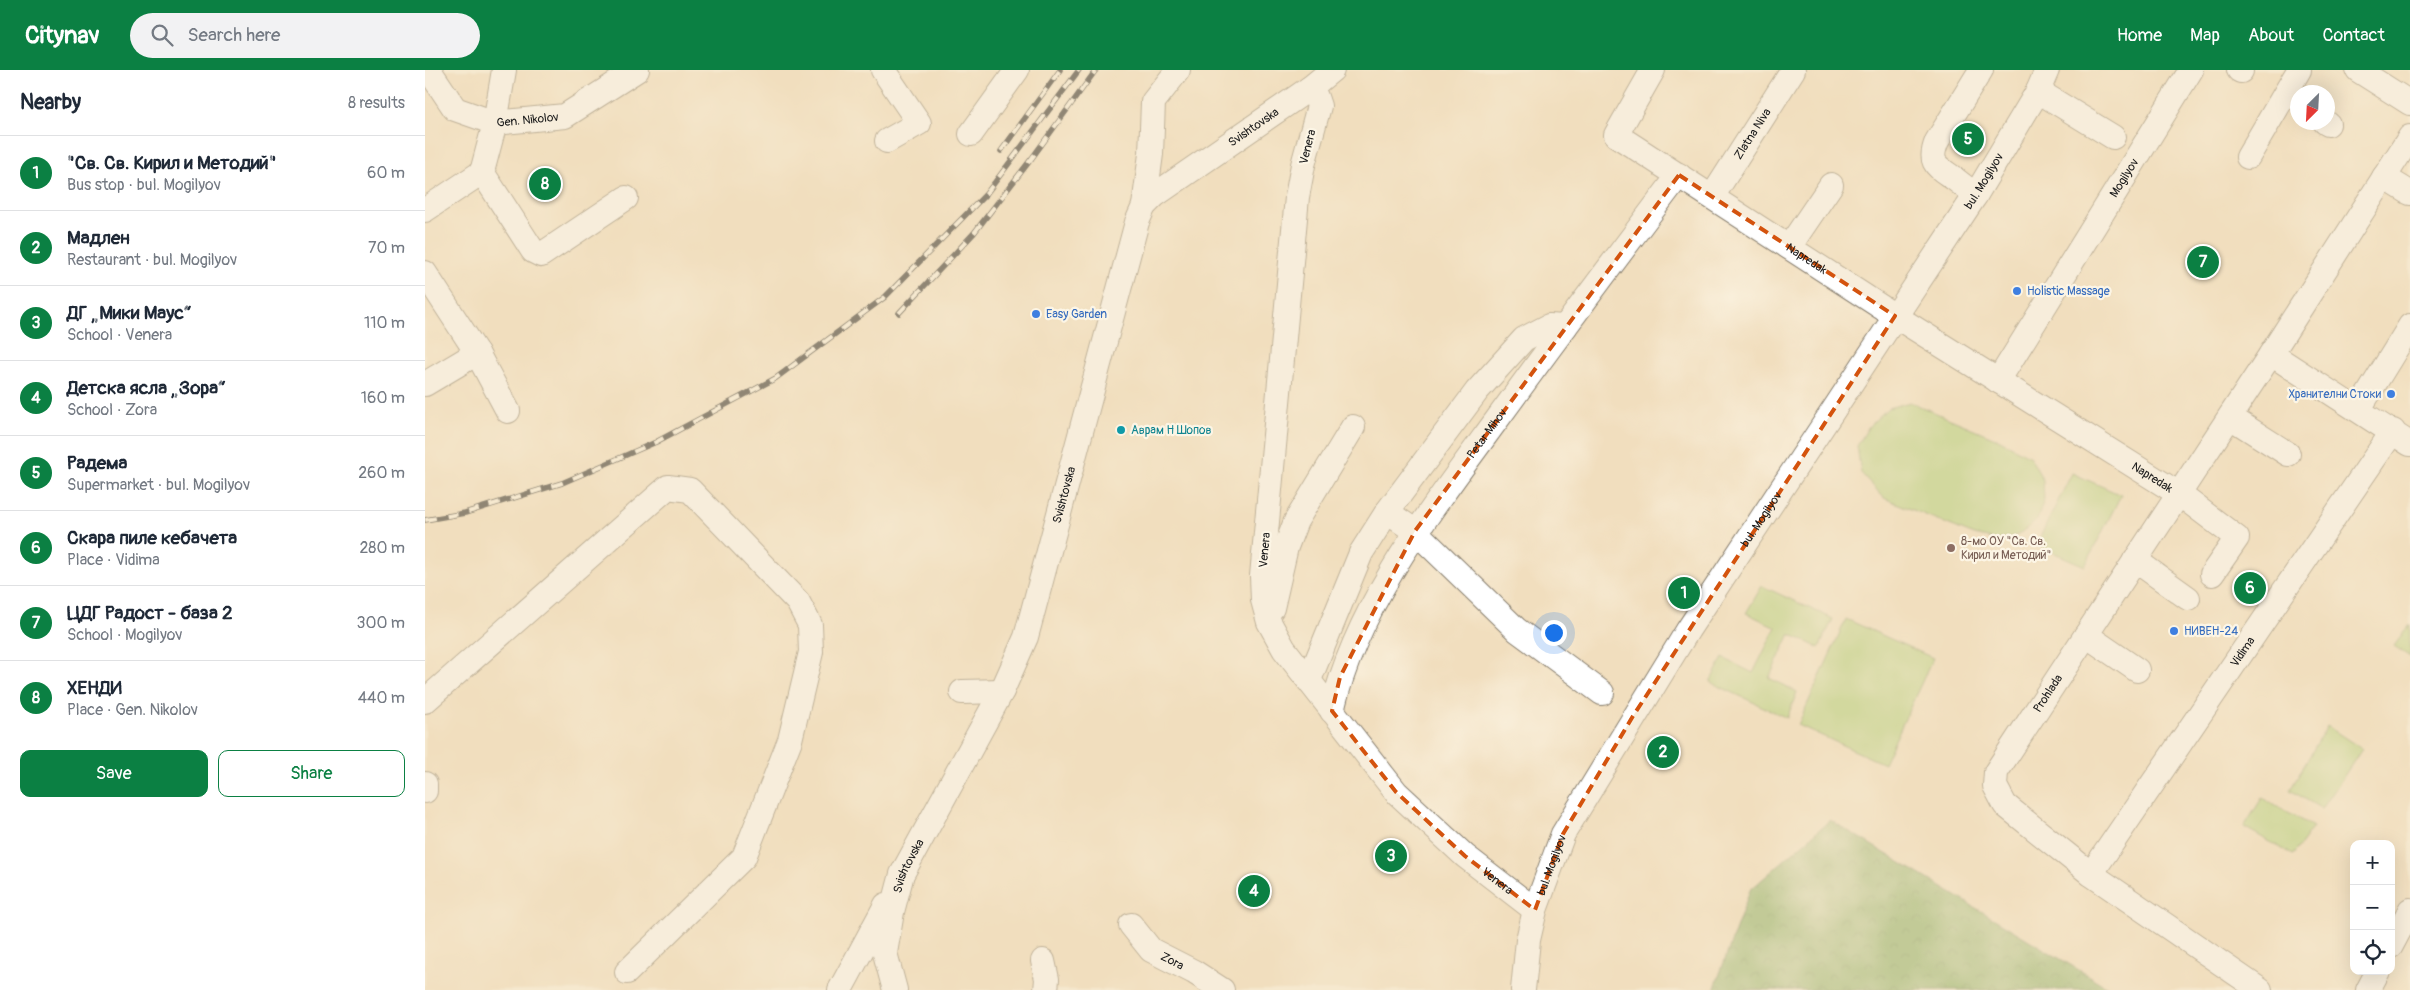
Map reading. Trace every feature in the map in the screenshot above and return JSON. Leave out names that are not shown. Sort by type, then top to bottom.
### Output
[{"type":"street","points":[[429,70],[455,109],[495,123],[504,70]]},
{"type":"street","name":"Gen. Nikolov","points":[[482,172],[495,123],[565,116],[637,70]]},
{"type":"street","points":[[883,70],[919,123],[887,141]]},
{"type":"street","points":[[971,134],[1017,70]]},
{"type":"street","points":[[1144,206],[1151,154],[1153,102],[1178,70]]},
{"type":"street","name":"Svishtovska","points":[[895,990],[885,953],[892,912],[902,874],[1002,690],[1026,637],[1137,222],[1144,206],[1155,195],[1311,88],[1332,70]]},
{"type":"street","name":"Napredak","points":[[1653,70],[1616,135],[1895,316],[2179,494],[2237,538],[2212,574]]},
{"type":"street","name":"Zlatna Niva","points":[[1711,197],[1793,70]]},
{"type":"street","points":[[1975,196],[1940,170],[1934,161],[1933,152],[1937,140],[1981,70]]},
{"type":"street","name":"Mogilyov","points":[[1998,381],[2191,70]]},
{"type":"street","points":[[2295,85],[2299,70]]},
{"type":"street","points":[[2358,70],[2410,103]]},
{"type":"street","points":[[2042,80],[2113,137]]},
{"type":"street","name":"bul. Mogilyov","points":[[1523,990],[1528,940],[1535,910],[1563,834],[1633,716],[1975,196],[2042,80]]},
{"type":"street","name":"Venera","points":[[1311,88],[1319,106],[1303,165],[1297,197],[1284,319],[1262,576],[1263,600],[1269,622],[1284,648],[1396,792],[1465,856],[1535,910]]},
{"type":"street","points":[[2248,157],[2290,102]]},
{"type":"street","name":"Prohlada","points":[[2091,874],[2005,805],[1995,786],[1996,772],[2003,758],[2230,417],[2410,136]]},
{"type":"street","points":[[425,210],[482,172],[533,251],[541,255],[625,198]]},
{"type":"street","name":"Petar Mihov","points":[[1332,711],[1340,677],[1371,610],[1415,531],[1679,175]]},
{"type":"street","points":[[2384,177],[2410,193]]},
{"type":"street","points":[[1789,247],[1831,184]]},
{"type":"street","points":[[425,273],[477,353],[509,411]]},
{"type":"street","points":[[1309,680],[1361,553],[1387,512],[1477,391],[1524,339],[1549,326],[1565,327]]},
{"type":"street","points":[[2359,409],[2410,326]]},
{"type":"street","points":[[425,384],[477,353]]},
{"type":"street","points":[[2271,354],[2401,437]]},
{"type":"street","points":[[2230,417],[2289,454]]},
{"type":"street","points":[[1269,622],[1286,547],[1296,521],[1353,427]]},
{"type":"street","name":"Vidima","points":[[2091,874],[2301,566],[2401,437]]},
{"type":"street","points":[[425,701],[668,487],[690,490],[797,602],[810,625],[811,652],[790,740],[753,838],[744,857],[627,972]]},
{"type":"street","points":[[1387,512],[1415,531],[1517,630],[1602,693]]},
{"type":"street","points":[[2135,560],[2188,598]]},
{"type":"street","points":[[2086,635],[2137,670]]},
{"type":"street","points":[[962,692],[1002,690]]},
{"type":"street","points":[[425,784],[425,791]]},
{"type":"street","points":[[840,990],[902,874]]},
{"type":"street","points":[[2091,874],[2260,990]]},
{"type":"street","points":[[2395,938],[2410,910]]},
{"type":"street","name":"Zora","points":[[1131,925],[1151,950],[1194,972],[1222,990]]},
{"type":"street","points":[[852,990],[885,953]]},
{"type":"street","points":[[1043,961],[1047,978],[1046,990]]},
{"type":"street","points":[[2369,990],[2376,975]]},
{"type":"highlighted area","points":[[1679,175],[1895,316],[1633,716],[1563,834],[1535,910],[1465,856],[1396,792],[1332,711],[1340,677],[1415,531]]},
{"type":"green space","points":[[1910,402],[2000,440],[2030,457],[2043,480],[2044,500],[2037,520],[2018,535],[1997,540],[1974,535],[1884,498],[1861,473],[1857,446],[1869,426],[1888,408]]},
{"type":"green space","points":[[2072,473],[2121,495],[2085,566],[2036,545]]},
{"type":"green space","points":[[1762,586],[1833,619],[1819,648],[1790,634],[1769,678],[1797,692],[1787,718],[1710,682],[1723,658],[1753,673],[1776,627],[1746,613]]},
{"type":"green space","points":[[1846,619],[1933,658],[1884,764],[1798,725]]},
{"type":"green space","points":[[2410,624],[2410,657],[2394,646]]},
{"type":"green space","points":[[2327,726],[2362,749],[2322,809],[2290,790]]},
{"type":"green space","points":[[2262,798],[2313,827],[2293,855],[2244,827]]},
{"type":"green space","points":[[1830,820],[2112,990],[1714,990],[1750,890]]},
{"type":"railway","points":[[1001,151],[1060,70]]},
{"type":"railway","points":[[425,520],[465,513],[562,483],[656,442],[776,378],[885,297],[986,194],[1079,70]]},
{"type":"railway","points":[[899,313],[974,233],[1096,70]]},
{"type":"place","name":"Радема","points":[[1968,139]]},
{"type":"place","name":"ХЕНДИ","points":[[545,184]]},
{"type":"place","name":"ЦДГ Радост - база 2","points":[[2203,262]]},
{"type":"place","name":"Holistic Massage","points":[[2017,291]]},
{"type":"place","name":"Easy Garden","points":[[1036,314]]},
{"type":"place","name":"Хранителни Стоки","points":[[2391,394]]},
{"type":"place","name":"Аврам Н Шопов","points":[[1121,430]]},
{"type":"place","name":"8-мо ОУ \"Св. Св. Кирил и Методий\"","points":[[1951,548]]},
{"type":"place","name":"Скара пиле кебачета","points":[[2250,588]]},
{"type":"place","name":"\"Св. Св. Кирил и Методий\"","points":[[1684,593]]},
{"type":"place","name":"НИВЕН-24","points":[[2174,631]]},
{"type":"place","name":"Мадлен","points":[[1663,752]]},
{"type":"place","name":"ДГ „Мики Маус“","points":[[1391,856]]},
{"type":"place","name":"Детска ясла „Зора“","points":[[1254,891]]}]
